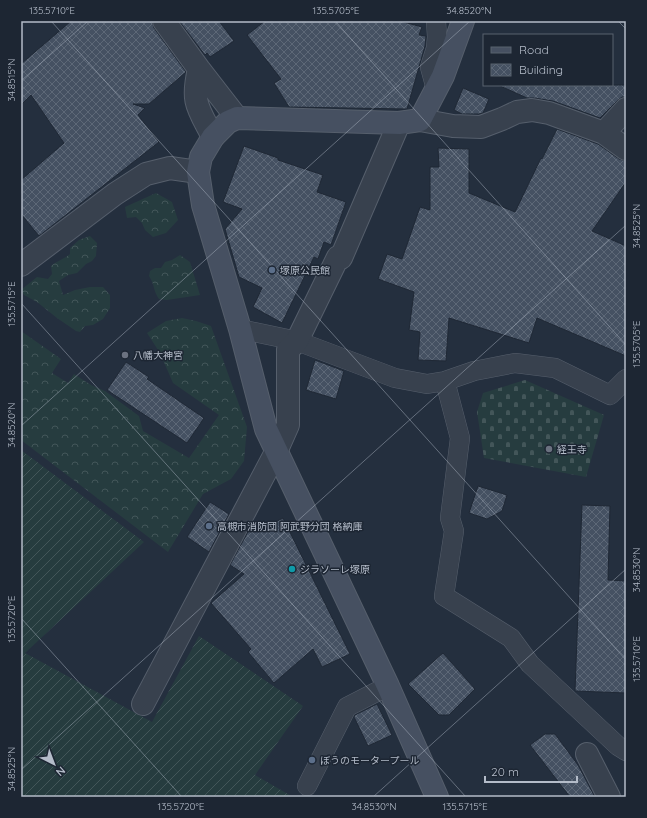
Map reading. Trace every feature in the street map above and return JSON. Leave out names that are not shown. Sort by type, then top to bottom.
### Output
[{"type":"street","points":[[164,21],[237,118]]},
{"type":"street","points":[[420,120],[448,63],[462,21]]},
{"type":"street","points":[[199,69],[196,82],[196,104],[213,137]]},
{"type":"street","points":[[604,133],[626,109]]},
{"type":"street","points":[[437,797],[388,686],[266,429],[240,329],[217,257],[203,205],[198,172],[201,157],[213,137],[228,122],[237,118],[398,123],[420,120],[453,126],[481,127],[517,112],[532,110],[549,113],[604,133],[626,149]]},
{"type":"street","points":[[143,704],[276,452],[288,425],[288,350],[297,341],[338,257],[341,258],[398,123]]},
{"type":"street","points":[[21,265],[115,194],[146,174],[170,168],[198,172]]},
{"type":"street","points":[[587,754],[609,797]]},
{"type":"lane","points":[[436,21],[436,48],[430,67],[436,89]]},
{"type":"lane","points":[[240,329],[297,341],[395,378],[427,384],[445,381],[474,371],[515,363],[555,368],[610,395],[626,379]]},
{"type":"lane","points":[[445,381],[460,438],[450,518],[454,531],[444,596],[511,638],[530,664],[618,746],[626,751]]},
{"type":"lane","points":[[307,786],[348,707],[388,686]]},
{"type":"green space","points":[[156,193],[172,202],[178,220],[166,233],[153,237],[145,230],[142,223],[136,217],[127,218],[125,207]]},
{"type":"green space","points":[[90,236],[97,243],[96,256],[77,273],[68,275],[59,281],[63,295],[75,290],[90,287],[103,287],[110,295],[110,308],[103,319],[93,325],[85,326],[80,332],[76,331],[37,302],[24,295],[21,290],[37,277],[48,279],[52,274],[51,266],[70,254],[70,248],[79,240]]},
{"type":"green space","points":[[180,255],[190,262],[200,295],[167,300],[159,299],[149,276],[150,271],[155,268],[161,268],[165,262]]},
{"type":"green space","points":[[182,318],[211,326],[247,427],[244,461],[231,479],[203,494],[168,552],[21,440],[21,331],[61,359],[52,373],[68,383],[74,374],[91,385],[105,391],[139,416],[143,431],[189,458],[219,415],[173,383],[160,353],[147,333],[166,321]]},
{"type":"green space","points":[[525,380],[604,415],[586,477],[484,458],[477,412],[483,393]]},
{"type":"green space","points":[[21,450],[144,542],[25,653],[152,722],[199,636],[303,706],[255,775],[293,797],[21,797]]},
{"type":"building","points":[[71,21],[152,21],[154,28],[186,72],[149,104],[133,104],[145,108],[138,115],[159,142],[39,236],[21,214],[21,180],[64,143],[31,95],[21,105],[21,64]]},
{"type":"building","points":[[179,21],[219,21],[234,41],[210,57],[207,53],[205,55]]},
{"type":"building","points":[[265,21],[400,21],[422,27],[419,35],[426,36],[425,46],[407,109],[289,107],[274,83],[281,79],[247,35]]},
{"type":"building","points":[[626,85],[626,97],[622,97],[617,101],[600,118],[553,101],[527,98],[500,86]]},
{"type":"building","points":[[463,88],[489,99],[483,113],[462,114],[454,110]]},
{"type":"building","points":[[557,129],[598,144],[619,159],[626,161],[626,182],[592,231],[626,246],[626,356],[537,318],[529,343],[449,318],[446,361],[418,360],[420,332],[409,330],[414,292],[378,279],[387,254],[402,259],[420,207],[430,210],[430,167],[439,167],[438,148],[469,149],[469,193],[515,212]]},
{"type":"building","points":[[244,146],[278,158],[278,160],[323,175],[317,192],[346,202],[331,245],[324,242],[318,259],[314,257],[282,323],[253,307],[262,288],[239,277],[225,229],[242,209],[223,202]]},
{"type":"building","points":[[315,360],[344,371],[336,399],[306,390]]},
{"type":"building","points":[[126,362],[149,377],[147,379],[204,418],[187,443],[107,390]]},
{"type":"building","points":[[478,486],[507,495],[502,511],[487,519],[469,513]]},
{"type":"building","name":"高槻市消防団 阿武野分団 格納庫","points":[[210,502],[229,514],[209,552],[187,537]]},
{"type":"building","points":[[582,505],[610,506],[608,580],[626,581],[626,693],[575,691]]},
{"type":"building","points":[[283,518],[350,654],[322,667],[313,649],[274,683],[248,652],[251,649],[211,603],[244,574],[230,565],[250,528],[256,532]]},
{"type":"building","points":[[443,653],[475,689],[449,715],[439,715],[408,684]]},
{"type":"building","points":[[377,704],[392,735],[368,746],[354,717],[355,715]]},
{"type":"building","points":[[545,734],[555,734],[578,765],[595,797],[570,797],[530,745]]},
{"type":"place","name":"塚原公民館","points":[[272,270]]},
{"type":"place","name":"八幡大神宮","points":[[125,355]]},
{"type":"place","name":"経王寺","points":[[549,449]]},
{"type":"place","name":"高槻市消防団 阿武野分団 格納庫","points":[[209,526]]},
{"type":"place","name":"ジラソーレ塚原","points":[[292,569]]},
{"type":"place","name":"ぼうのモータープール","points":[[312,760]]}]
